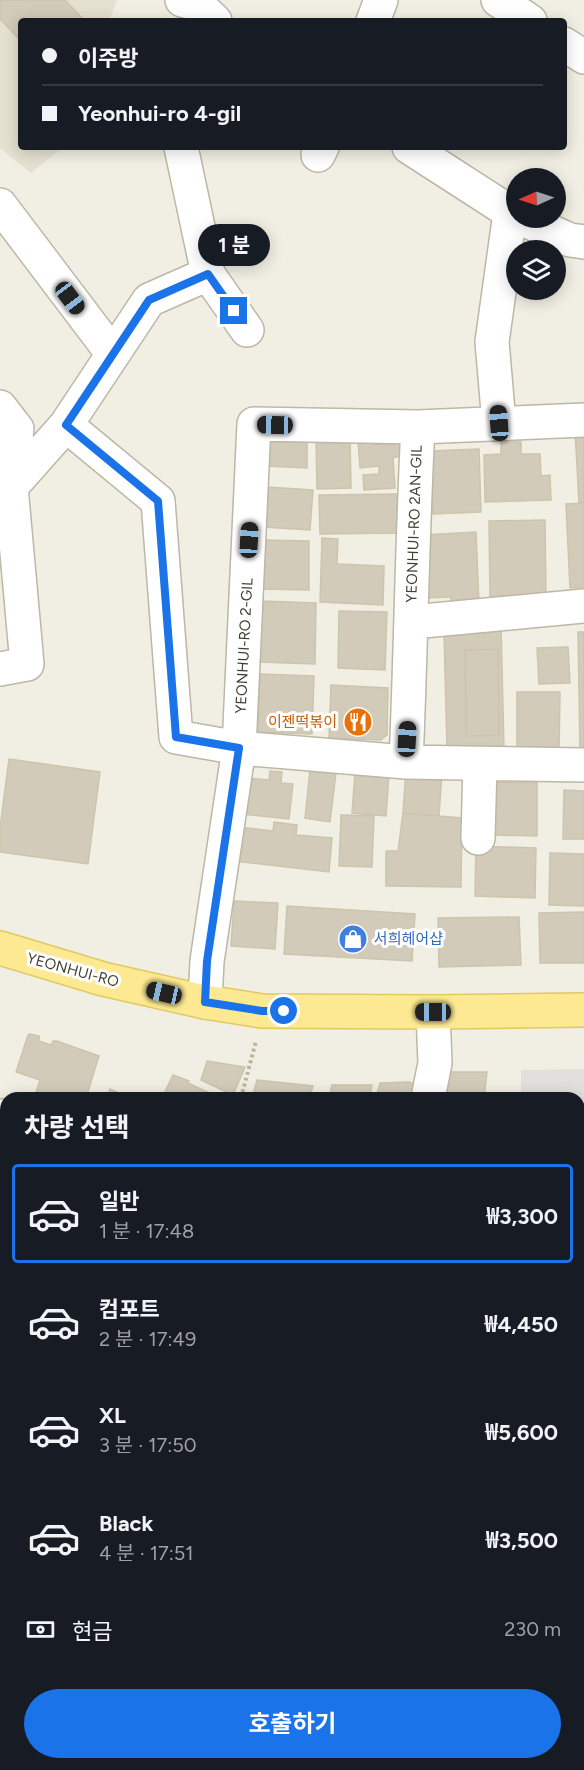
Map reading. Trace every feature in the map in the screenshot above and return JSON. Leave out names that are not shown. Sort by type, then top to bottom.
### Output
[{"type":"main road","name":"YEONHUI-RO","points":[[0,948],[103,979],[205,1002],[262,1011],[584,1010]]},
{"type":"street","points":[[374,18],[381,0]]},
{"type":"street","points":[[498,0],[525,18]]},
{"type":"street","points":[[567,46],[584,57]]},
{"type":"street","points":[[182,150],[208,274],[247,330]]},
{"type":"street","points":[[414,150],[506,209]]},
{"type":"street","points":[[0,205],[112,353]]},
{"type":"street","points":[[499,423],[492,342],[513,228]]},
{"type":"street","points":[[544,228],[570,240],[584,242]]},
{"type":"street","points":[[6,489],[66,425],[149,300],[208,274]]},
{"type":"street","points":[[0,407],[16,429],[6,489],[27,664],[0,669]]},
{"type":"street","name":"YEONHUI-RO 2-GIL","points":[[205,1002],[207,961],[239,748],[254,424],[418,427],[584,420]]},
{"type":"street","points":[[66,425],[158,501],[176,737],[239,748],[406,762],[584,765]]},
{"type":"street","name":"YEONHUI-RO 2AN-GIL","points":[[406,762],[412,622],[412,540],[418,427]]},
{"type":"street","name":"YEONHUI-RO 2AN-GIL","points":[[412,622],[584,606]]},
{"type":"street","points":[[478,838],[480,764]]},
{"type":"street","points":[[429,1092],[435,1063],[433,1012]]},
{"type":"path","points":[[243,1092],[262,1011]]},
{"type":"shaded area","points":[[0,0],[117,0],[110,18],[18,18],[18,150],[59,150],[31,173],[0,148]]},
{"type":"shaded area","points":[[584,1069],[584,1092],[521,1092],[521,1070]]},
{"type":"building","points":[[0,0],[65,0],[82,18],[18,18],[18,38],[0,19]]},
{"type":"building","points":[[575,431],[584,431],[584,502],[579,502]]},
{"type":"building","points":[[350,438],[351,488],[317,489],[316,439]]},
{"type":"building","points":[[371,439],[372,445],[402,442],[403,455],[393,458],[395,488],[364,490],[363,475],[379,474],[379,466],[360,468],[358,440]]},
{"type":"building","points":[[267,440],[307,441],[307,468],[266,466]]},
{"type":"building","points":[[501,442],[521,442],[521,454],[540,454],[541,476],[550,475],[551,500],[485,502],[484,455],[501,454]]},
{"type":"building","points":[[479,449],[481,512],[433,514],[431,451]]},
{"type":"building","points":[[266,487],[313,490],[310,530],[263,527]]},
{"type":"building","points":[[399,494],[399,533],[320,534],[319,495]]},
{"type":"building","points":[[584,503],[584,587],[570,588],[566,504]]},
{"type":"building","points":[[545,520],[546,597],[490,598],[489,521]]},
{"type":"building","points":[[476,532],[479,603],[451,605],[451,597],[426,598],[423,535]]},
{"type":"building","points":[[322,538],[338,539],[337,564],[384,566],[383,605],[320,602]]},
{"type":"building","points":[[262,540],[309,541],[309,590],[261,589]]},
{"type":"building","points":[[261,601],[316,603],[315,664],[259,662]]},
{"type":"building","points":[[339,611],[387,612],[385,670],[338,668]]},
{"type":"building","points":[[501,625],[504,749],[447,750],[444,633]]},
{"type":"building","points":[[578,632],[584,632],[584,749],[580,749]]},
{"type":"building","points":[[568,647],[570,683],[539,684],[537,648]]},
{"type":"building","points":[[498,649],[499,735],[466,736],[465,650]]},
{"type":"building","points":[[260,674],[314,676],[312,734],[258,732]]},
{"type":"building","points":[[331,685],[388,688],[387,735],[381,740],[329,738]]},
{"type":"building","points":[[517,692],[560,692],[559,754],[517,754]]},
{"type":"building","points":[[9,759],[100,772],[88,864],[0,852],[0,828]]},
{"type":"building","points":[[310,770],[336,773],[330,822],[305,818]]},
{"type":"building","points":[[406,770],[442,772],[439,816],[403,813]]},
{"type":"building","points":[[270,771],[282,772],[281,783],[293,784],[289,819],[242,814],[246,778],[269,780]]},
{"type":"building","points":[[355,772],[389,774],[386,816],[352,813]]},
{"type":"building","points":[[492,782],[537,783],[537,836],[491,835]]},
{"type":"building","points":[[564,790],[584,791],[584,839],[563,839]]},
{"type":"building","points":[[403,813],[462,818],[461,887],[386,886],[386,851],[398,851]]},
{"type":"building","points":[[341,815],[374,816],[372,867],[339,866]]},
{"type":"building","points":[[274,822],[297,825],[296,835],[332,838],[329,872],[235,861],[238,827],[273,831]]},
{"type":"building","points":[[476,846],[536,848],[535,898],[475,896]]},
{"type":"building","points":[[550,853],[584,854],[584,906],[549,905]]},
{"type":"building","points":[[234,901],[278,903],[275,949],[231,946]]},
{"type":"building","points":[[287,906],[415,914],[412,961],[284,954]]},
{"type":"building","points":[[584,912],[584,963],[540,963],[539,913]]},
{"type":"building","points":[[519,917],[521,965],[439,967],[438,918]]},
{"type":"building","points":[[28,1035],[39,1036],[39,1041],[51,1045],[53,1041],[57,1041],[99,1056],[88,1092],[36,1092],[40,1080],[16,1072]]},
{"type":"building","points":[[207,1061],[245,1067],[234,1092],[227,1092],[201,1080]]},
{"type":"building","points":[[442,1072],[487,1072],[485,1092],[441,1092]]},
{"type":"building","points":[[173,1075],[207,1092],[165,1092]]},
{"type":"building","points":[[257,1080],[313,1086],[311,1092],[254,1092]]},
{"type":"building","points":[[409,1082],[420,1086],[418,1092],[378,1092],[380,1083]]},
{"type":"building","points":[[332,1085],[372,1085],[370,1092],[330,1092]]},
{"type":"place","name":"이젠떡볶이","points":[[358,722]]},
{"type":"place","name":"서희헤어샵","points":[[353,939]]},
{"type":"route","points":[[234,311],[208,274],[149,300],[66,425],[158,501],[176,737],[239,748],[207,961],[205,1002],[262,1011],[284,1011]]}]
